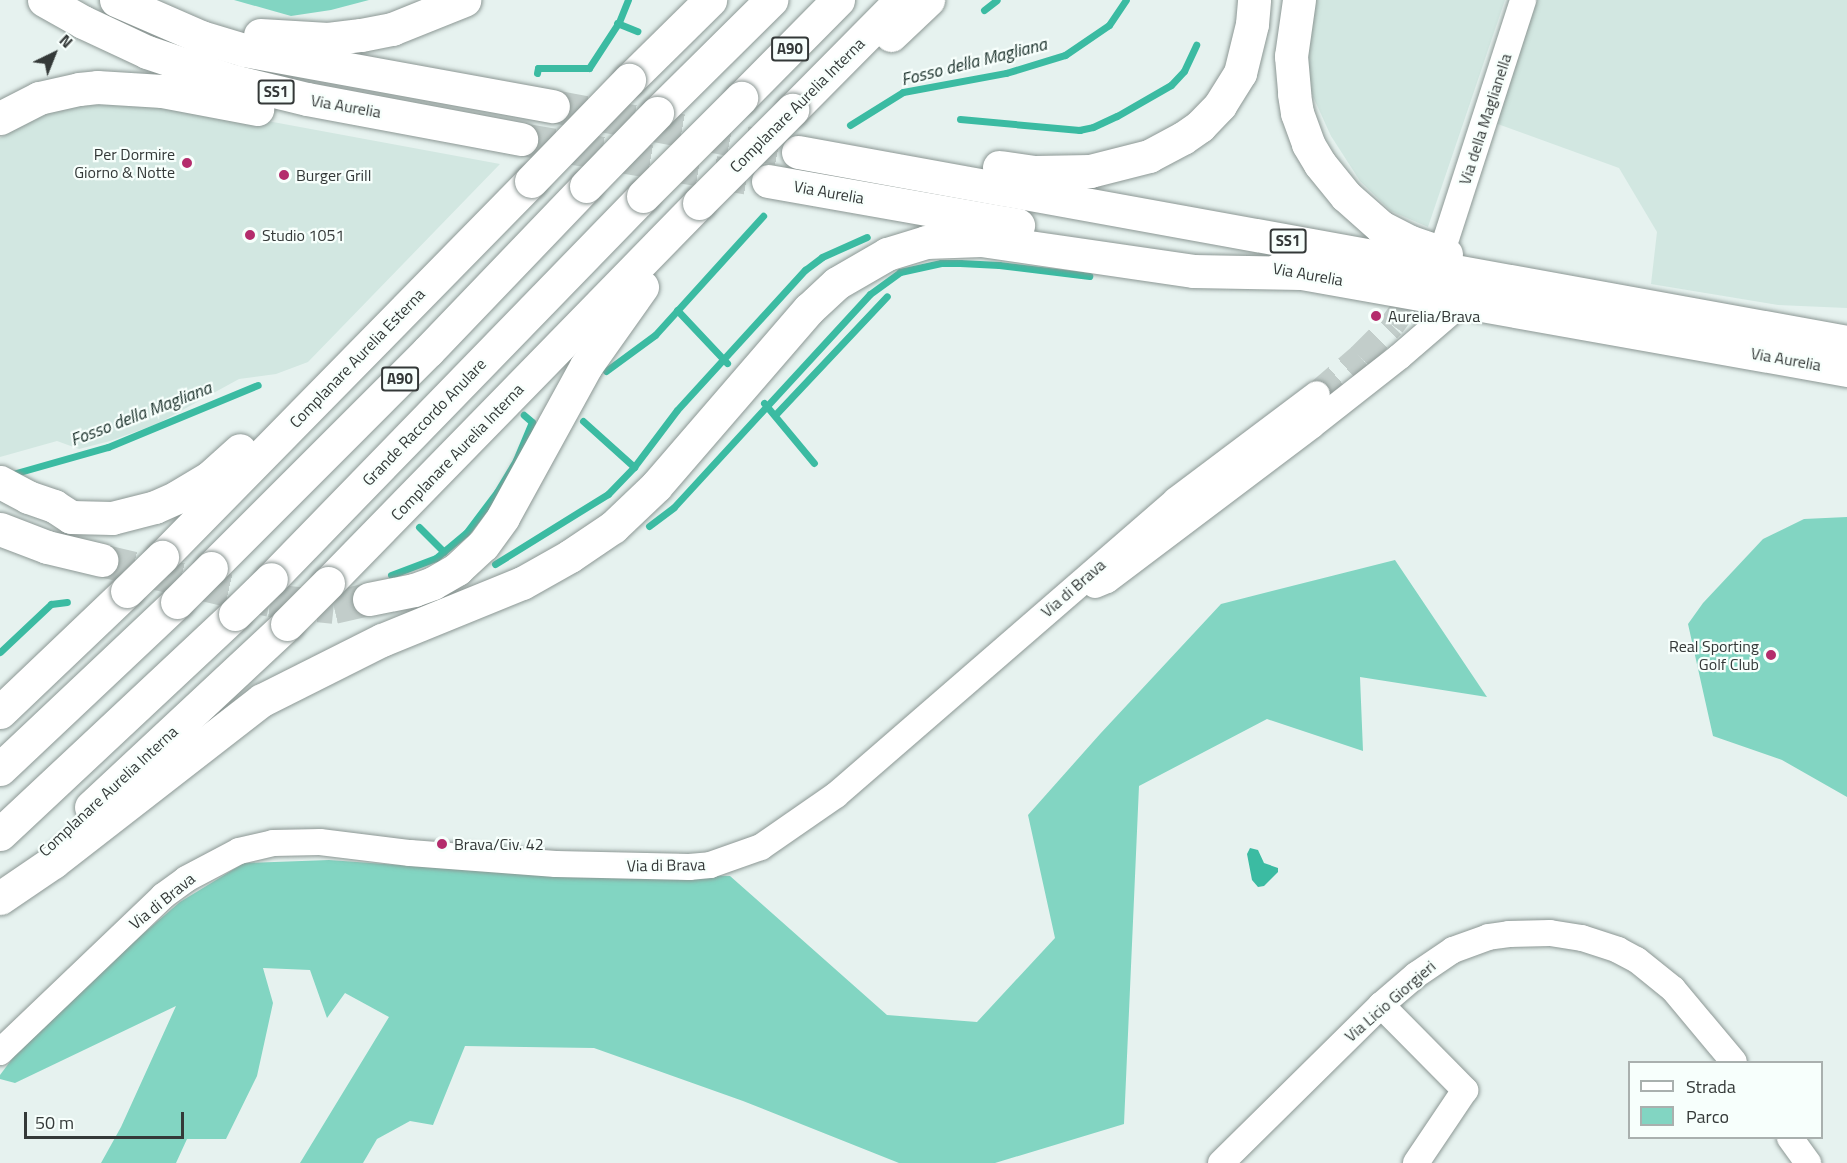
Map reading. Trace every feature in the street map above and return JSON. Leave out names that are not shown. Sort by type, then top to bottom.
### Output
[{"type":"highway","name":"Via Aurelia","points":[[44,0],[139,48],[211,74],[307,99],[521,139]]},
{"type":"highway","name":"SS1","points":[[116,0],[201,37],[244,50],[553,106]]},
{"type":"highway","points":[[156,0],[204,21],[234,30],[295,39],[328,39],[392,29],[464,0]]},
{"type":"highway","points":[[638,71],[688,0]]},
{"type":"highway","name":"Complanare Aurelia Esterna","points":[[0,712],[162,557],[710,0]]},
{"type":"highway","name":"A90","points":[[0,769],[177,602],[428,351],[586,186],[771,0]]},
{"type":"highway","name":"Grande Raccordo Anulare","points":[[0,834],[271,579],[643,196],[838,0]]},
{"type":"highway","name":"Complanare Aurelia Interna","points":[[0,892],[328,584],[673,228],[901,0]]},
{"type":"highway","points":[[819,83],[877,46],[928,0]]},
{"type":"highway","points":[[840,159],[898,156],[1060,173],[1090,171],[1149,156],[1200,126],[1232,87],[1246,54],[1254,0]]},
{"type":"highway","points":[[1299,0],[1291,56],[1297,113],[1308,144],[1320,164],[1364,213],[1398,236],[1429,249],[1584,284],[1647,306]]},
{"type":"highway","points":[[0,118],[28,103],[58,93],[116,87],[206,98],[364,126],[408,128],[448,125]]},
{"type":"highway","name":"Via Aurelia","points":[[798,152],[1847,342]]},
{"type":"highway","name":"Via Aurelia","points":[[768,181],[1465,300],[1847,370]]},
{"type":"highway","points":[[369,599],[414,590],[433,583],[457,569],[483,545],[521,487],[570,392],[607,332],[643,285],[673,228]]},
{"type":"highway","points":[[0,898],[53,862],[262,700],[382,640],[522,583],[570,556],[614,527],[656,486],[809,309],[844,278],[887,254],[926,242],[981,240],[1192,271],[1301,273]]},
{"type":"highway","points":[[14,490],[54,506],[71,517],[91,518],[112,518],[177,497],[210,477],[228,462],[336,357],[360,338],[401,314]]},
{"type":"highway","points":[[0,529],[47,547],[101,560]]},
{"type":"street","name":"Via della Maglianella","points":[[1446,239],[1523,0]]},
{"type":"street","points":[[1056,602],[1107,580],[1311,426],[1399,357],[1465,300]]},
{"type":"street","name":"Via di Brava","points":[[0,1052],[163,896],[186,879],[239,851],[273,843],[320,842],[410,853],[556,864],[689,867],[710,865],[745,855],[761,847],[836,795],[1176,500],[1317,394]]},
{"type":"street","name":"Via Licio Giorgieri","points":[[1221,1163],[1381,1005],[1434,961],[1470,943],[1509,933],[1566,936],[1618,950],[1655,973],[1680,996],[1733,1061]]},
{"type":"street","points":[[1381,1005],[1465,1090],[1416,1163]]},
{"type":"street","points":[[1791,1139],[1808,1163]]},
{"type":"shaded area","points":[[1315,0],[1505,0],[1428,227],[1391,211],[1360,181],[1331,136],[1310,90],[1307,57]]},
{"type":"shaded area","points":[[1537,0],[1847,0],[1847,308],[1778,305],[1651,284],[1657,232],[1619,168],[1495,123]]},
{"type":"shaded area","points":[[89,100],[230,114],[500,164],[308,362],[276,374],[239,379],[157,424],[110,441],[79,449],[57,441],[0,457],[0,138],[40,113]]},
{"type":"shaded area","points":[[1250,848],[1258,850],[1264,863],[1278,868],[1278,872],[1264,886],[1258,887],[1252,880],[1247,854]]},
{"type":"green space","points":[[234,0],[369,0],[331,10],[291,16]]},
{"type":"green space","name":"Real Sporting Golf Club","points":[[1847,517],[1847,797],[1782,760],[1713,736],[1688,624],[1703,603],[1763,539],[1804,519]]},
{"type":"green space","points":[[1395,560],[1487,697],[1360,677],[1363,751],[1267,719],[1139,786],[1124,1124],[995,1163],[899,1163],[743,1101],[594,1048],[465,1046],[433,1125],[410,1121],[377,1139],[363,1163],[300,1163],[389,1017],[345,993],[327,1018],[310,970],[263,968],[273,1003],[257,1076],[226,1139],[187,1139],[176,1163],[101,1163],[121,1127],[176,1006],[15,1083],[0,1079],[0,1075],[39,1023],[180,902],[244,863],[329,860],[552,876],[607,873],[730,876],[887,1015],[977,1022],[1055,938],[1028,815],[1100,734],[1221,604]]},
{"type":"waterway","points":[[537,73],[538,68],[589,68],[619,22],[628,0]]},
{"type":"waterway","points":[[984,10],[997,0]]},
{"type":"waterway","name":"Fosso della Magliana","points":[[850,125],[903,92],[1006,73],[1065,55],[1109,25],[1126,0]]},
{"type":"waterway","points":[[617,23],[637,31]]},
{"type":"waterway","points":[[960,119],[1079,130],[1093,127],[1171,85],[1184,71],[1196,45]]},
{"type":"waterway","name":"Fosso della Magliana","points":[[606,371],[655,335],[763,216]]},
{"type":"waterway","points":[[495,564],[608,494],[634,467],[677,410],[805,270],[822,257],[867,237]]},
{"type":"waterway","points":[[649,526],[674,507],[870,294],[900,272],[941,263],[960,263],[999,265],[1089,276]]},
{"type":"waterway","points":[[775,415],[887,296]]},
{"type":"waterway","points":[[677,310],[727,363]]},
{"type":"waterway","name":"Fosso della Magliana","points":[[9,475],[108,447],[258,385]]},
{"type":"waterway","points":[[764,403],[814,463]]},
{"type":"waterway","points":[[391,575],[436,558],[466,533],[497,492],[516,460],[532,422],[524,415]]},
{"type":"waterway","points":[[583,421],[634,467]]},
{"type":"waterway","points":[[419,527],[444,552]]},
{"type":"waterway","points":[[0,652],[51,604],[67,602]]},
{"type":"tunnel","points":[[553,106],[798,152]]},
{"type":"tunnel","points":[[521,139],[768,181]]},
{"type":"tunnel","points":[[1317,394],[1360,357],[1392,325],[1425,279]]},
{"type":"tunnel","points":[[101,560],[270,600],[334,607],[369,599]]},
{"type":"place","name":"Per Dormire Giorno & Notte","points":[[187,163]]},
{"type":"place","name":"Burger Grill","points":[[284,175]]},
{"type":"place","name":"Studio 1051","points":[[250,235]]},
{"type":"place","name":"Aurelia/Brava","points":[[1376,316]]},
{"type":"place","name":"Real Sporting Golf Club","points":[[1771,655]]},
{"type":"place","name":"Brava/Civ. 42","points":[[442,844]]}]
